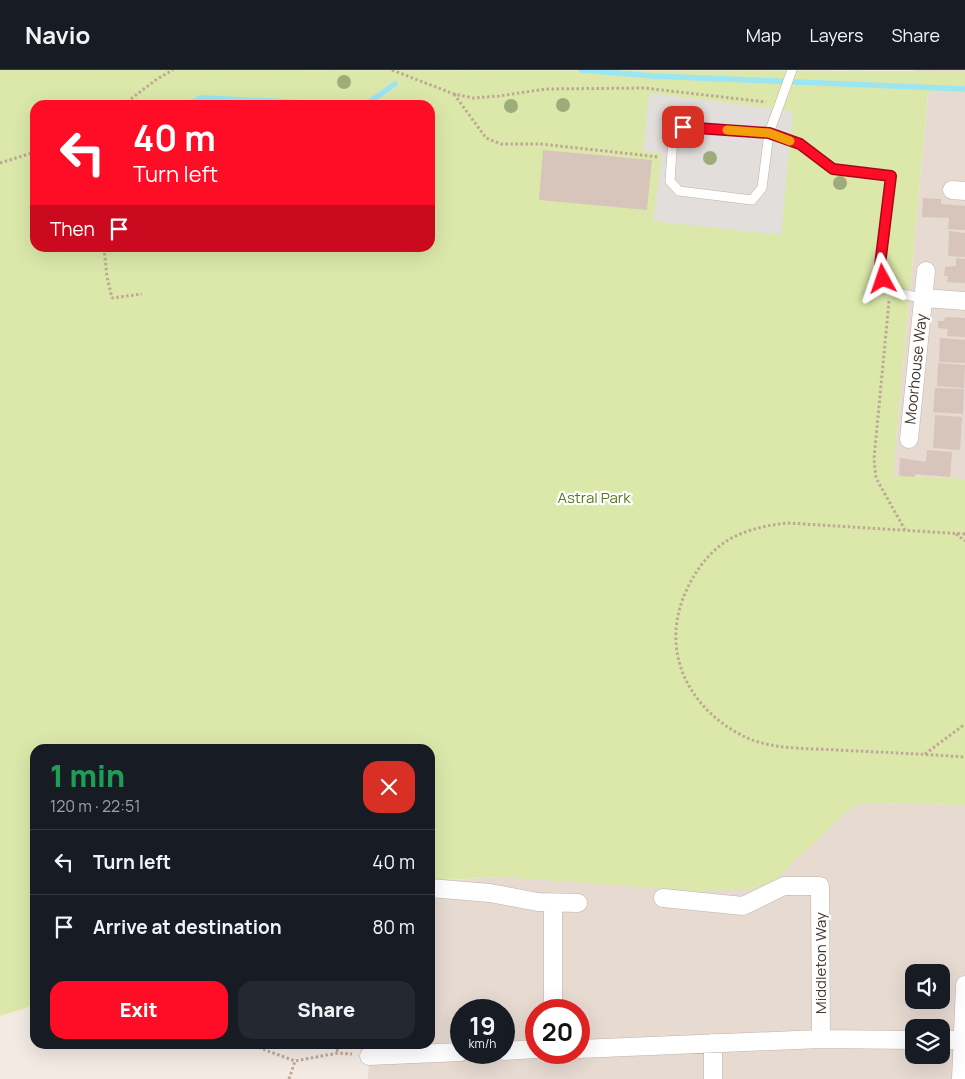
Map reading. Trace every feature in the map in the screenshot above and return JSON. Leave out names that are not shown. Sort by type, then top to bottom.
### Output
[{"type":"street","name":"Moorhouse Way","points":[[909,439],[926,271]]},
{"type":"street","name":"Moorhouse Way","points":[[924,298],[965,301]]},
{"type":"street","name":"Middleton Way","points":[[663,898],[743,906],[784,886],[820,886],[821,1039]]},
{"type":"street","points":[[435,888],[490,893],[553,903],[578,903]]},
{"type":"street","points":[[553,903],[553,999]]},
{"type":"street","points":[[962,1078],[965,985]]},
{"type":"street","points":[[590,1049],[821,1039],[905,1040]]},
{"type":"street","points":[[950,1040],[962,1040]]},
{"type":"street","points":[[713,1043],[713,1079]]},
{"type":"street","points":[[369,1056],[450,1052]]},
{"type":"lane","points":[[792,70],[769,133],[762,188],[752,200],[679,191],[670,181],[673,138],[683,127],[769,133],[800,144],[833,169],[891,176],[880,265],[883,279],[890,288],[909,296],[924,298]]},
{"type":"path","points":[[130,100],[172,70]]},
{"type":"path","points":[[392,70],[454,94],[473,98],[546,89],[644,88],[779,104]]},
{"type":"path","points":[[454,94],[486,138],[501,144],[541,144],[671,158]]},
{"type":"path","points":[[0,163],[30,154]]},
{"type":"path","points":[[104,252],[106,277],[112,298],[142,294]]},
{"type":"path","points":[[890,288],[874,459],[876,478],[905,530]]},
{"type":"path","points":[[965,534],[788,523],[769,525],[749,531],[730,539],[711,554],[694,574],[682,598],[677,621],[676,642],[678,660],[685,679],[694,695],[717,720],[745,737],[781,746],[965,757]]},
{"type":"path","points":[[956,534],[965,541]]},
{"type":"path","points":[[925,754],[965,724]]},
{"type":"path","points":[[263,1049],[295,1061],[338,1052],[369,1056]]},
{"type":"path","points":[[289,1079],[295,1061]]},
{"type":"shaded area","points":[[913,70],[965,70],[965,479],[893,475],[930,74]]},
{"type":"shaded area","points":[[649,93],[793,111],[781,235],[653,221],[662,154],[643,151]]},
{"type":"shaded area","points":[[863,803],[965,805],[965,1079],[368,1079],[370,1049],[435,1049],[435,882],[500,877],[848,810]]},
{"type":"green space","name":"Astral Park","points":[[0,70],[965,71],[965,92],[928,92],[893,475],[965,479],[965,805],[863,803],[848,810],[774,881],[751,889],[698,891],[500,877],[435,881],[435,744],[30,744],[30,1007],[0,1016]]},
{"type":"water","points":[[200,95],[305,100],[190,100]]},
{"type":"building","points":[[543,150],[652,160],[647,210],[539,200]]},
{"type":"building","points":[[923,198],[941,199],[941,204],[965,206],[965,230],[948,229],[949,218],[922,217]]},
{"type":"building","points":[[949,231],[965,233],[965,257],[948,256]]},
{"type":"building","points":[[956,258],[965,259],[965,283],[947,282],[948,276],[944,276],[945,267],[956,266]]},
{"type":"building","points":[[945,317],[965,318],[965,337],[947,336],[948,329],[938,328],[938,321],[944,321]]},
{"type":"building","points":[[940,338],[965,340],[965,363],[939,362]]},
{"type":"building","points":[[938,363],[965,365],[964,388],[937,386]]},
{"type":"building","points":[[935,388],[964,389],[963,414],[933,412]]},
{"type":"building","points":[[935,415],[962,417],[960,450],[933,448]]},
{"type":"building","points":[[927,450],[952,452],[950,477],[915,474],[915,477],[899,476],[900,458],[926,462]]},
{"type":"waterway","points":[[581,70],[653,76],[965,89]]},
{"type":"waterway","points":[[372,100],[395,84]]},
{"type":"slow traffic","points":[[727,130],[769,133],[790,141]]},
{"type":"route","points":[[683,127],[769,133],[800,144],[833,169],[891,176],[880,265],[883,279]]}]
